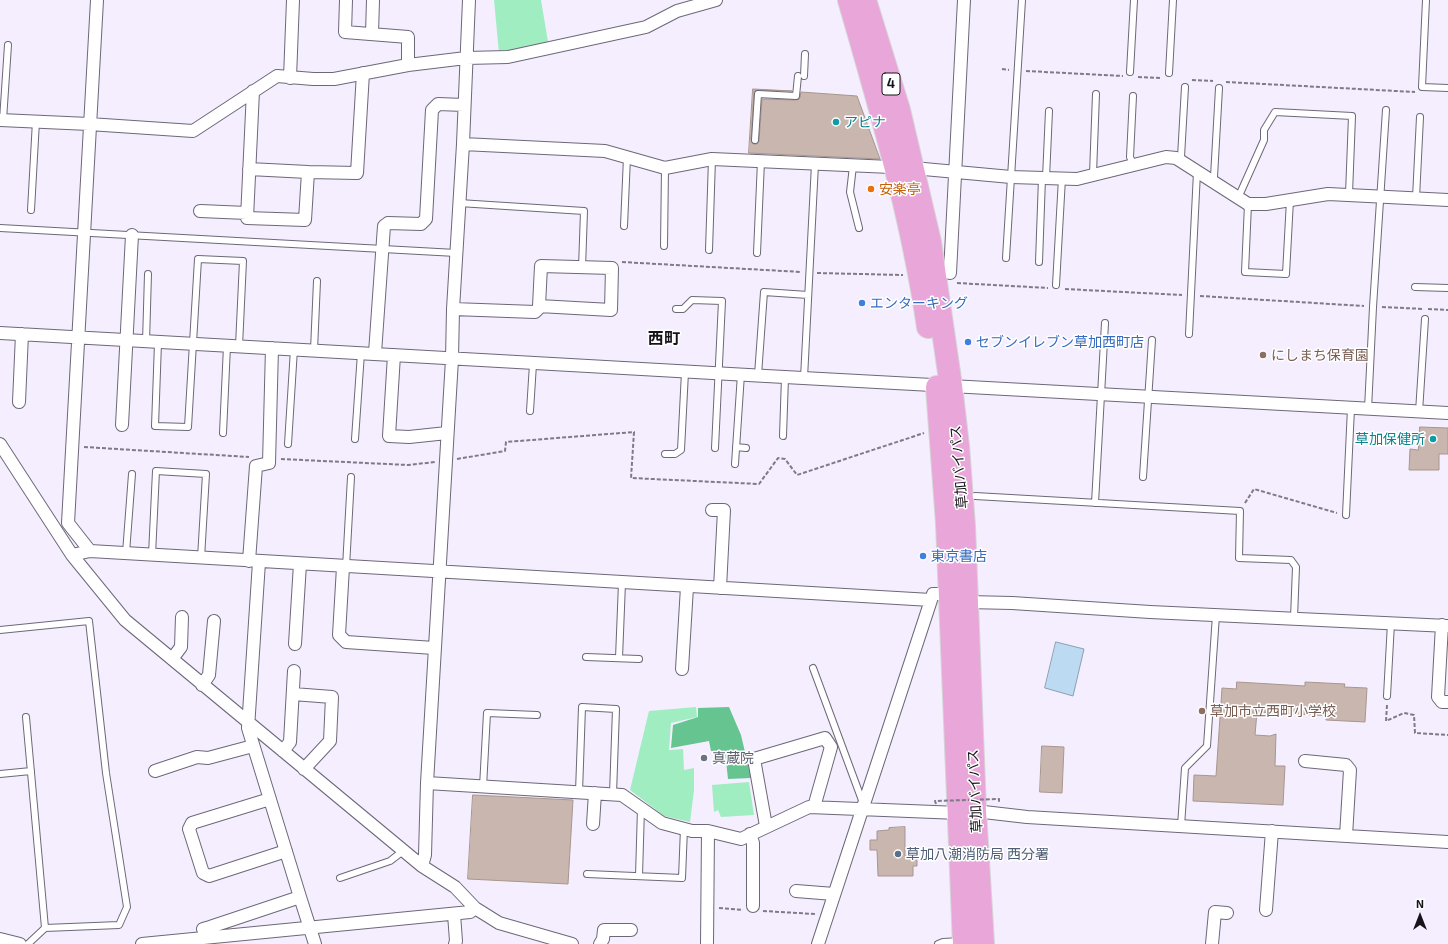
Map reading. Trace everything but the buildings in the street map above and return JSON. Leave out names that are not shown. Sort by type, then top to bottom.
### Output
[{"type":"highway","name":"草加バイパス","points":[[849,0],[868,76],[904,168],[930,242],[944,385],[949,599],[967,812],[970,943]]},
{"type":"highway","name":"草加バイパス","points":[[865,0],[899,110],[904,168],[905,227],[944,385]]},
{"type":"street","points":[[90,551],[68,523],[97,0]]},
{"type":"street","points":[[290,78],[293,0]]},
{"type":"street","points":[[346,0],[345,32],[408,37],[408,65]]},
{"type":"street","points":[[372,34],[373,0]]},
{"type":"street","points":[[422,866],[425,855],[434,648],[440,571],[452,359],[453,309],[463,144],[469,0]]},
{"type":"street","points":[[1,120],[193,131],[277,76],[290,78],[334,79],[408,65],[466,58],[508,56],[646,27],[677,11],[716,0]]},
{"type":"street","points":[[950,272],[964,0]]},
{"type":"street","points":[[249,169],[358,173],[363,73]]},
{"type":"street","points":[[252,92],[247,218],[305,220],[308,172]]},
{"type":"street","points":[[375,354],[384,226],[388,223],[421,224],[426,219],[432,110],[438,104],[464,105]]},
{"type":"street","points":[[463,144],[604,151],[665,168],[712,160],[761,161],[904,168],[1011,177],[1077,179],[1132,164],[1166,157],[1180,160],[1243,201],[1266,204],[1328,194],[1448,200]]},
{"type":"street","points":[[200,211],[247,213]]},
{"type":"street","points":[[122,425],[132,234]]},
{"type":"street","points":[[453,309],[535,312],[539,308],[539,306],[541,266],[612,268],[611,310],[539,306]]},
{"type":"street","points":[[0,333],[158,343],[314,350],[533,364],[1448,413]]},
{"type":"street","points":[[19,402],[22,334]]},
{"type":"street","points":[[272,348],[269,463],[256,466],[248,722],[253,746],[315,944]]},
{"type":"street","points":[[394,355],[389,436],[409,437],[447,433]]},
{"type":"street","points":[[0,444],[72,555],[125,620],[403,851],[422,866],[455,887],[475,908],[499,923],[540,939],[572,944]]},
{"type":"street","points":[[712,510],[724,510],[720,588]]},
{"type":"street","points":[[72,555],[90,551],[686,587],[949,599],[1150,612],[1445,626],[1438,697],[1442,702],[1448,702]]},
{"type":"street","points":[[295,644],[300,564]]},
{"type":"street","points":[[344,567],[339,635],[346,642],[434,648]]},
{"type":"street","points":[[682,669],[686,587]]},
{"type":"street","points":[[818,944],[863,807],[949,599]]},
{"type":"street","points":[[172,659],[181,647],[182,617]]},
{"type":"street","points":[[202,685],[209,675],[214,621]]},
{"type":"street","points":[[283,751],[290,742],[294,671]]},
{"type":"street","points":[[292,694],[332,697],[330,741],[304,769]]},
{"type":"street","points":[[766,826],[754,759],[825,738],[831,748],[814,807]]},
{"type":"street","points":[[156,771],[197,757],[208,758],[253,746]]},
{"type":"street","points":[[1305,762],[1346,764],[1350,770],[1346,836]]},
{"type":"street","points":[[427,783],[622,795],[662,823],[692,831],[708,830],[741,839],[809,807],[863,807],[967,812],[1027,817],[1448,842]]},
{"type":"street","points":[[593,824],[595,793]]},
{"type":"street","points":[[270,800],[192,823],[189,829],[204,873],[209,876],[286,851]]},
{"type":"street","points":[[707,944],[708,830]]},
{"type":"street","points":[[1266,910],[1272,831]]},
{"type":"street","points":[[750,834],[753,843],[752,909]]},
{"type":"street","points":[[796,891],[834,894]]},
{"type":"street","points":[[203,928],[215,920],[300,897]]},
{"type":"street","points":[[142,944],[454,914],[470,912],[475,908]]},
{"type":"street","points":[[1212,944],[1215,912],[1227,913]]},
{"type":"street","points":[[454,914],[455,944]]},
{"type":"street","points":[[600,944],[603,939],[604,930],[631,930]]},
{"type":"street","points":[[0,939],[20,944]]},
{"type":"lane","points":[[1006,258],[1022,0]]},
{"type":"lane","points":[[1130,72],[1134,0]]},
{"type":"lane","points":[[1168,73],[1173,0]]},
{"type":"lane","points":[[1426,0],[1422,87],[1448,88]]},
{"type":"lane","points":[[1,120],[8,45]]},
{"type":"lane","points":[[755,140],[758,94],[796,96],[805,54]]},
{"type":"lane","points":[[1180,160],[1185,86]]},
{"type":"lane","points":[[1212,181],[1214,176],[1219,88]]},
{"type":"lane","points":[[1093,174],[1096,94]]},
{"type":"lane","points":[[1132,164],[1130,157],[1133,96]]},
{"type":"lane","points":[[1368,409],[1386,110]]},
{"type":"lane","points":[[1039,262],[1049,111]]},
{"type":"lane","points":[[1290,200],[1286,274],[1245,272],[1243,201],[1264,140],[1264,130],[1275,112],[1352,116],[1349,194]]},
{"type":"lane","points":[[1416,198],[1420,117]]},
{"type":"lane","points":[[31,210],[36,122]]},
{"type":"lane","points":[[624,226],[627,157]]},
{"type":"lane","points":[[709,250],[712,160]]},
{"type":"lane","points":[[758,253],[761,161]]},
{"type":"lane","points":[[804,378],[815,164]]},
{"type":"lane","points":[[852,166],[850,192],[859,228]]},
{"type":"lane","points":[[664,246],[665,168]]},
{"type":"lane","points":[[1189,334],[1198,172]]},
{"type":"lane","points":[[1056,285],[1062,178]]},
{"type":"lane","points":[[459,204],[584,212],[582,268]]},
{"type":"lane","points":[[0,228],[132,234],[456,253]]},
{"type":"lane","points":[[158,343],[155,426],[188,427],[198,259],[243,261],[223,433]]},
{"type":"lane","points":[[146,342],[148,274]]},
{"type":"lane","points":[[314,350],[317,280]]},
{"type":"lane","points":[[1415,287],[1448,288]]},
{"type":"lane","points":[[758,375],[764,292],[808,295]]},
{"type":"lane","points":[[676,309],[683,309],[692,300],[722,301],[715,448]]},
{"type":"lane","points":[[1419,412],[1425,319]]},
{"type":"lane","points":[[1095,503],[1105,324]]},
{"type":"lane","points":[[1143,477],[1152,340]]},
{"type":"lane","points":[[288,444],[294,349]]},
{"type":"lane","points":[[355,439],[361,353]]},
{"type":"lane","points":[[530,412],[533,364]]},
{"type":"lane","points":[[665,454],[675,454],[681,450],[685,372]]},
{"type":"lane","points":[[735,464],[741,374]]},
{"type":"lane","points":[[783,436],[785,377]]},
{"type":"lane","points":[[1346,515],[1352,408]]},
{"type":"lane","points":[[736,447],[746,448]]},
{"type":"lane","points":[[152,555],[156,471],[206,474],[201,558]]},
{"type":"lane","points":[[126,554],[132,474]]},
{"type":"lane","points":[[344,567],[351,477]]},
{"type":"lane","points":[[975,496],[1240,511],[1240,558],[1291,560],[1296,567],[1294,618]]},
{"type":"lane","points":[[619,658],[622,583]]},
{"type":"lane","points":[[1181,826],[1185,768],[1207,746],[1216,615]]},
{"type":"lane","points":[[0,630],[89,621],[106,773],[127,907],[120,925],[45,928],[28,944]]},
{"type":"lane","points":[[1387,696],[1391,623]]},
{"type":"lane","points":[[586,657],[639,659]]},
{"type":"lane","points":[[813,668],[863,807]]},
{"type":"lane","points":[[579,792],[582,707],[616,709],[613,794]]},
{"type":"lane","points":[[483,787],[487,712],[537,715]]},
{"type":"lane","points":[[26,718],[45,928]]},
{"type":"lane","points":[[0,774],[31,771]]},
{"type":"lane","points":[[639,876],[641,808]]},
{"type":"lane","points":[[587,874],[682,878],[684,828]]},
{"type":"lane","points":[[340,878],[390,861],[403,851]]},
{"type":"lane","points":[[938,944],[943,942],[970,943]]},
{"type":"path","points":[[622,262],[910,276]]},
{"type":"path","points":[[73,446],[408,465],[446,461],[505,450],[506,442],[634,432],[631,478],[760,484],[778,458],[785,459],[797,475],[929,431]]},
{"type":"path","points":[[1240,511],[1254,489],[1346,515]]},
{"type":"path","points":[[1387,696],[1386,721],[1404,713],[1414,715],[1415,733],[1448,735]]},
{"type":"path","points":[[936,804],[935,801],[999,799],[999,802]]},
{"type":"path","points":[[708,908],[752,909],[827,915]]},
{"type":"green space","points":[[494,0],[541,0],[548,42],[499,53]]},
{"type":"green space","points":[[696,707],[697,717],[671,723],[669,750],[683,749],[684,770],[694,768],[694,790],[690,822],[664,816],[630,790],[649,711]]},
{"type":"green space","points":[[729,707],[741,735],[751,778],[728,779],[725,751],[711,751],[709,741],[671,748],[673,725],[698,717],[698,708]]},
{"type":"green space","points":[[749,782],[754,815],[721,817],[718,810],[714,812],[712,785]]},
{"type":"water","points":[[1056,642],[1084,649],[1073,696],[1045,688]]},
{"type":"place","name":"アピナ","points":[[836,122]]},
{"type":"place","name":"安楽亭","points":[[871,189]]},
{"type":"place","name":"エンターキング","points":[[862,303]]},
{"type":"place","name":"セブンイレブン草加西町店","points":[[968,342]]},
{"type":"place","name":"にしまち保育園","points":[[1263,355]]},
{"type":"place","name":"草加保健所","points":[[1433,439]]},
{"type":"place","name":"東京書店","points":[[923,556]]},
{"type":"place","name":"草加市立西町小学校","points":[[1202,711]]},
{"type":"place","name":"真蔵院","points":[[704,758]]},
{"type":"place","name":"草加八潮消防局 西分署","points":[[898,854]]},
{"type":"district","name":"西町","points":[[664,339]]}]
